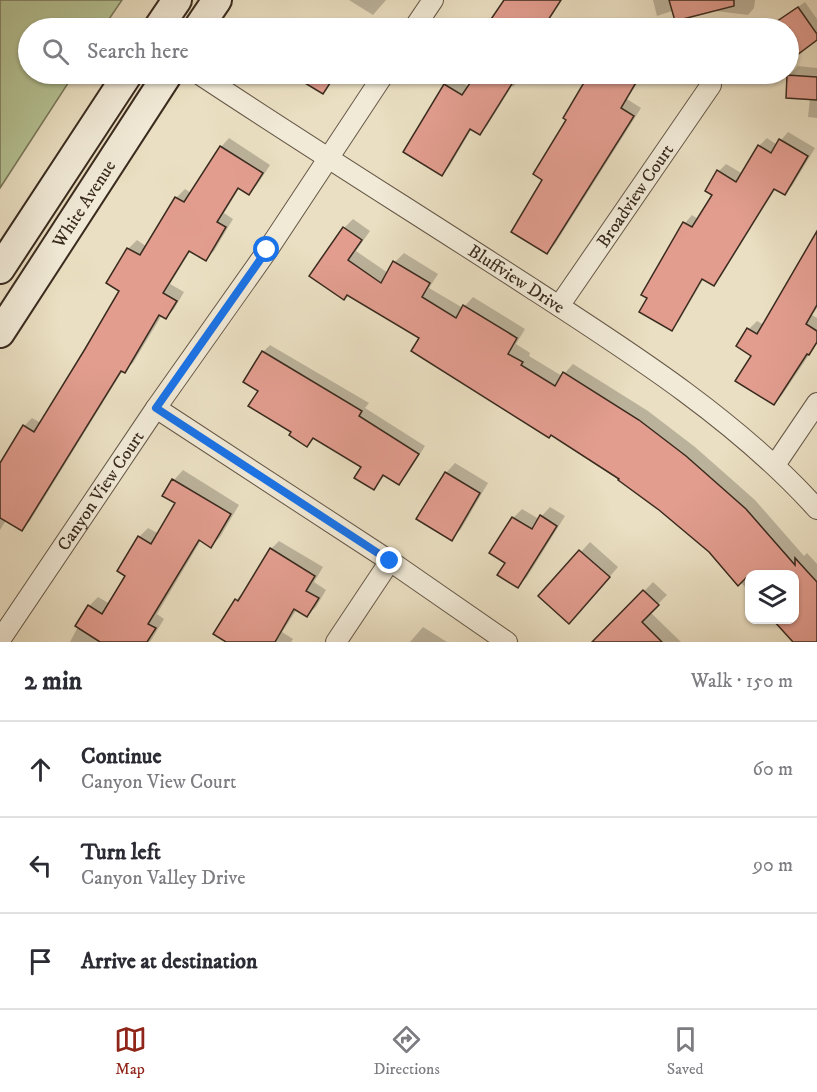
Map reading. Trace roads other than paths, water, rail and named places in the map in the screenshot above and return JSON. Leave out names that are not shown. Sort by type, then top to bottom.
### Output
[{"type":"main road","points":[[165,18],[177,0]]},
{"type":"main road","points":[[205,18],[217,0]]},
{"type":"main road","points":[[0,268],[121,84]]},
{"type":"main road","name":"White Avenue","points":[[0,333],[162,84]]},
{"type":"street","points":[[421,18],[433,0]]},
{"type":"street","name":"Bluffview Drive","points":[[215,84],[626,350],[705,408],[775,465],[817,509]]},
{"type":"street","name":"Canyon View Court","points":[[0,640],[156,408],[267,250],[377,84]]},
{"type":"street","name":"Broadview Court","points":[[559,306],[711,85]]},
{"type":"street","points":[[775,465],[817,403]]},
{"type":"street","points":[[156,408],[390,561],[507,642]]},
{"type":"street","points":[[336,642],[390,561]]}]
